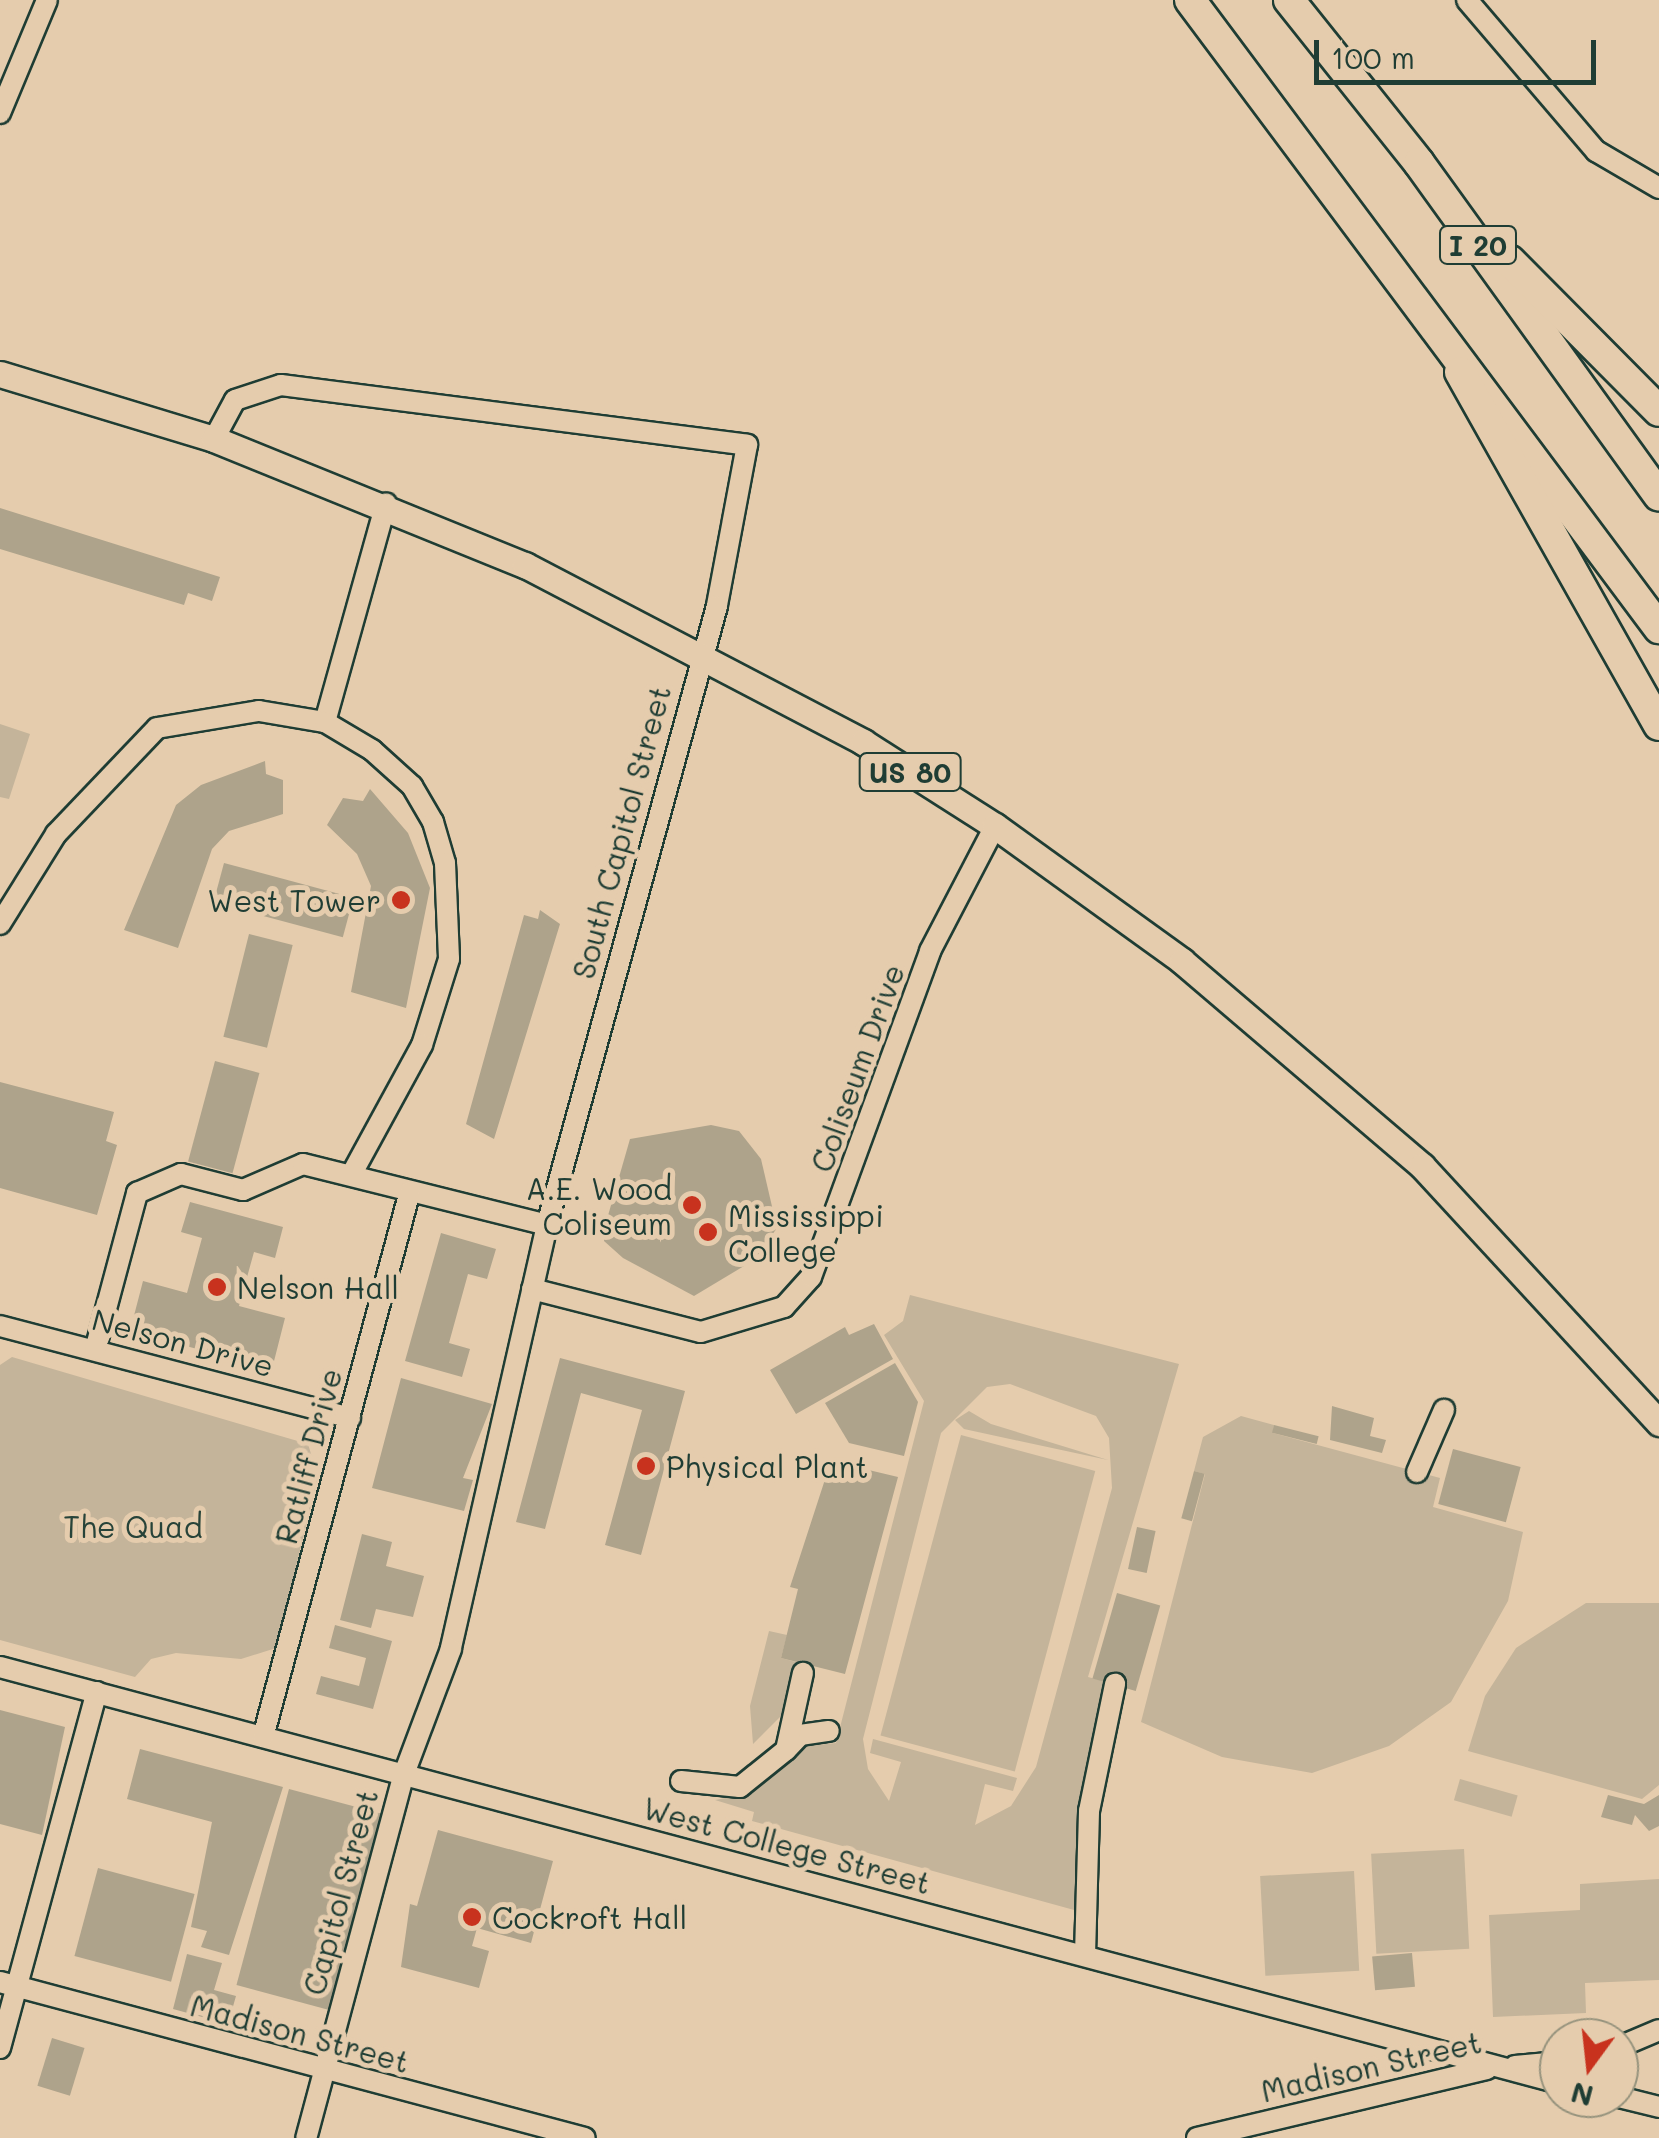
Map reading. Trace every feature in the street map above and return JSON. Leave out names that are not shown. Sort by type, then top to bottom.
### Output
[{"type":"highway","name":"I 20","points":[[1190,0],[1445,332],[1659,628]]},
{"type":"highway","name":"I 20","points":[[1289,0],[1420,163],[1659,496]]},
{"type":"highway","points":[[1420,163],[1659,412]]},
{"type":"highway","points":[[1445,332],[1474,410],[1659,725]]},
{"type":"main road","name":"US 80","points":[[0,374],[214,440],[386,502],[700,653],[995,826],[1182,961],[1422,1166],[1659,1423]]},
{"type":"street","points":[[0,114],[46,0]]},
{"type":"street","points":[[1467,0],[1596,151],[1659,188]]},
{"type":"street","name":"South Capitol Street","points":[[214,440],[235,400],[281,384],[748,445],[700,653],[547,1225],[452,1649],[403,1777]]},
{"type":"street","points":[[325,722],[386,502]]},
{"type":"street","points":[[0,924],[56,834],[157,728],[259,711],[325,722],[412,786],[433,822],[450,910],[438,1008],[351,1175]]},
{"type":"street","name":"Coliseum Drive","points":[[532,1290],[701,1332],[784,1308],[811,1278],[930,952],[995,826]]},
{"type":"street","points":[[95,1350],[137,1193],[180,1174],[243,1190],[302,1164],[547,1225]]},
{"type":"street","name":"Ratliff Drive","points":[[263,1737],[410,1191]]},
{"type":"street","name":"Nelson Drive","points":[[0,1326],[350,1418]]},
{"type":"street","points":[[1417,1472],[1444,1410]]},
{"type":"street","name":"West College Street","points":[[0,1667],[1539,2078]]},
{"type":"street","points":[[786,1750],[803,1674]]},
{"type":"street","points":[[1085,1955],[1089,1810],[1115,1684]]},
{"type":"street","points":[[0,2048],[8,1984],[97,1692]]},
{"type":"street","points":[[681,1781],[740,1787],[800,1735],[829,1731]]},
{"type":"street","name":"Capitol Street","points":[[306,2138],[403,1777]]},
{"type":"street","name":"Madison Street","points":[[8,1984],[322,2072],[586,2138]]},
{"type":"street","name":"Madison Street","points":[[1197,2138],[1496,2068],[1539,2064]]},
{"type":"green space","points":[[0,724],[30,734],[9,799],[0,797]]},
{"type":"green space","points":[[910,1295],[1179,1364],[1088,1677],[1115,1684],[1085,1913],[752,1821],[754,1812],[715,1800],[748,1794],[798,1747],[836,1743],[924,1401],[884,1335],[903,1321]],"holes":[[[1010,1384],[1096,1416],[1109,1438],[1112,1488],[1036,1767],[1011,1806],[975,1825],[985,1784],[1013,1791],[1017,1778],[873,1739],[870,1753],[901,1762],[889,1801],[868,1769],[863,1739],[941,1433],[987,1387]]]},
{"type":"green space","name":"The Quad","points":[[12,1357],[308,1444],[318,1477],[276,1648],[241,1659],[176,1653],[151,1659],[135,1677],[0,1640],[0,1365]]},
{"type":"green space","points":[[969,1411],[991,1424],[1108,1460],[964,1429],[955,1420]]},
{"type":"green space","points":[[1241,1416],[1274,1425],[1273,1433],[1440,1478],[1433,1507],[1523,1532],[1508,1601],[1451,1702],[1389,1746],[1312,1773],[1222,1757],[1141,1722],[1205,1474],[1194,1471],[1203,1437]]},
{"type":"green space","points":[[961,1435],[1095,1471],[1015,1771],[881,1735]]},
{"type":"green space","points":[[1586,1603],[1659,1603],[1659,1785],[1642,1799],[1468,1751],[1485,1696],[1516,1648]]},
{"type":"green space","points":[[769,1631],[787,1635],[781,1658],[796,1662],[781,1716],[753,1744],[750,1706]]},
{"type":"green space","points":[[1460,1779],[1518,1796],[1512,1817],[1454,1800]]},
{"type":"green space","points":[[1464,1849],[1469,1949],[1376,1954],[1371,1854]]},
{"type":"green space","points":[[1354,1871],[1359,1971],[1265,1976],[1260,1876]]},
{"type":"green space","points":[[1659,1879],[1659,1980],[1585,1983],[1586,2013],[1493,2017],[1489,1915],[1580,1910],[1580,1884]]},
{"type":"building","points":[[0,508],[220,577],[212,601],[188,593],[184,605],[0,549]]},
{"type":"building","points":[[265,761],[266,774],[283,780],[283,814],[229,831],[212,849],[178,948],[124,930],[176,805],[201,785]]},
{"type":"building","name":"West Tower","points":[[370,789],[408,833],[430,888],[406,1008],[351,992],[371,886],[357,854],[327,825],[343,798],[363,801]]},
{"type":"building","points":[[224,863],[353,898],[343,937],[213,903]]},
{"type":"building","points":[[540,910],[560,924],[494,1139],[466,1124],[524,915],[538,919]]},
{"type":"building","points":[[249,934],[293,945],[267,1048],[223,1037]]},
{"type":"building","points":[[215,1061],[259,1073],[233,1173],[188,1161]]},
{"type":"building","points":[[0,1082],[114,1112],[106,1141],[117,1145],[97,1215],[0,1188]]},
{"type":"building","name":"A.E. Wood Coliseum","points":[[711,1125],[739,1131],[761,1159],[777,1228],[754,1260],[694,1296],[623,1258],[604,1241],[605,1226],[630,1139]]},
{"type":"building","name":"Nelson Hall","points":[[190,1202],[283,1227],[275,1258],[254,1252],[239,1306],[285,1318],[272,1369],[130,1331],[143,1281],[187,1293],[202,1238],[181,1232]]},
{"type":"building","points":[[441,1233],[496,1249],[487,1279],[468,1274],[449,1343],[470,1349],[462,1377],[405,1361]]},
{"type":"building","points":[[874,1324],[893,1359],[796,1414],[770,1370],[845,1327],[849,1335]]},
{"type":"building","name":"Physical Plant","points":[[560,1358],[685,1391],[641,1555],[605,1545],[642,1410],[581,1393],[545,1529],[516,1522]]},
{"type":"building","points":[[895,1363],[918,1402],[904,1456],[849,1443],[825,1403]]},
{"type":"building","points":[[401,1378],[492,1404],[463,1478],[473,1480],[464,1511],[372,1488]]},
{"type":"building","points":[[1332,1406],[1374,1418],[1370,1436],[1386,1440],[1382,1453],[1330,1440]]},
{"type":"building","points":[[1274,1425],[1319,1436],[1317,1444],[1272,1433]]},
{"type":"building","points":[[1453,1449],[1521,1467],[1506,1522],[1438,1504]]},
{"type":"building","points":[[831,1461],[898,1477],[845,1674],[781,1658],[798,1589],[790,1587]]},
{"type":"building","points":[[1194,1471],[1205,1474],[1192,1521],[1181,1518]]},
{"type":"building","points":[[1137,1527],[1156,1531],[1147,1573],[1128,1569]]},
{"type":"building","points":[[362,1534],[392,1542],[386,1566],[424,1576],[413,1617],[376,1609],[371,1628],[340,1620]]},
{"type":"building","points":[[1117,1593],[1160,1605],[1136,1691],[1092,1679]]},
{"type":"building","points":[[335,1625],[392,1641],[373,1709],[316,1694],[321,1676],[359,1686],[366,1658],[329,1648]]},
{"type":"building","points":[[0,1710],[65,1727],[42,1835],[0,1824]]},
{"type":"building","points":[[140,1749],[283,1787],[229,1955],[201,1947],[207,1931],[191,1927],[212,1822],[127,1799]]},
{"type":"building","points":[[289,1789],[381,1814],[328,2010],[236,1985]]},
{"type":"building","points":[[1608,1795],[1644,1804],[1659,1795],[1659,1826],[1649,1831],[1635,1815],[1632,1825],[1601,1817]]},
{"type":"building","name":"Cockroft Hall","points":[[438,1830],[553,1861],[531,1943],[477,1928],[472,1946],[489,1951],[479,1988],[401,1967],[410,1904],[417,1906]]},
{"type":"building","points":[[98,1868],[195,1894],[171,1982],[74,1956]]},
{"type":"building","points":[[1412,1953],[1415,1987],[1375,1990],[1372,1956]]},
{"type":"building","points":[[187,1954],[222,1963],[214,1990],[236,1996],[228,2024],[173,2009]]},
{"type":"building","points":[[52,2038],[85,2048],[70,2096],[37,2086]]},
{"type":"place","name":"West Tower","points":[[401,900]]},
{"type":"place","name":"A.E. Wood Coliseum","points":[[692,1205]]},
{"type":"place","name":"Mississippi College","points":[[708,1232]]},
{"type":"place","name":"Nelson Hall","points":[[217,1287]]},
{"type":"place","name":"Physical Plant","points":[[646,1466]]},
{"type":"place","name":"Cockroft Hall","points":[[472,1917]]}]
